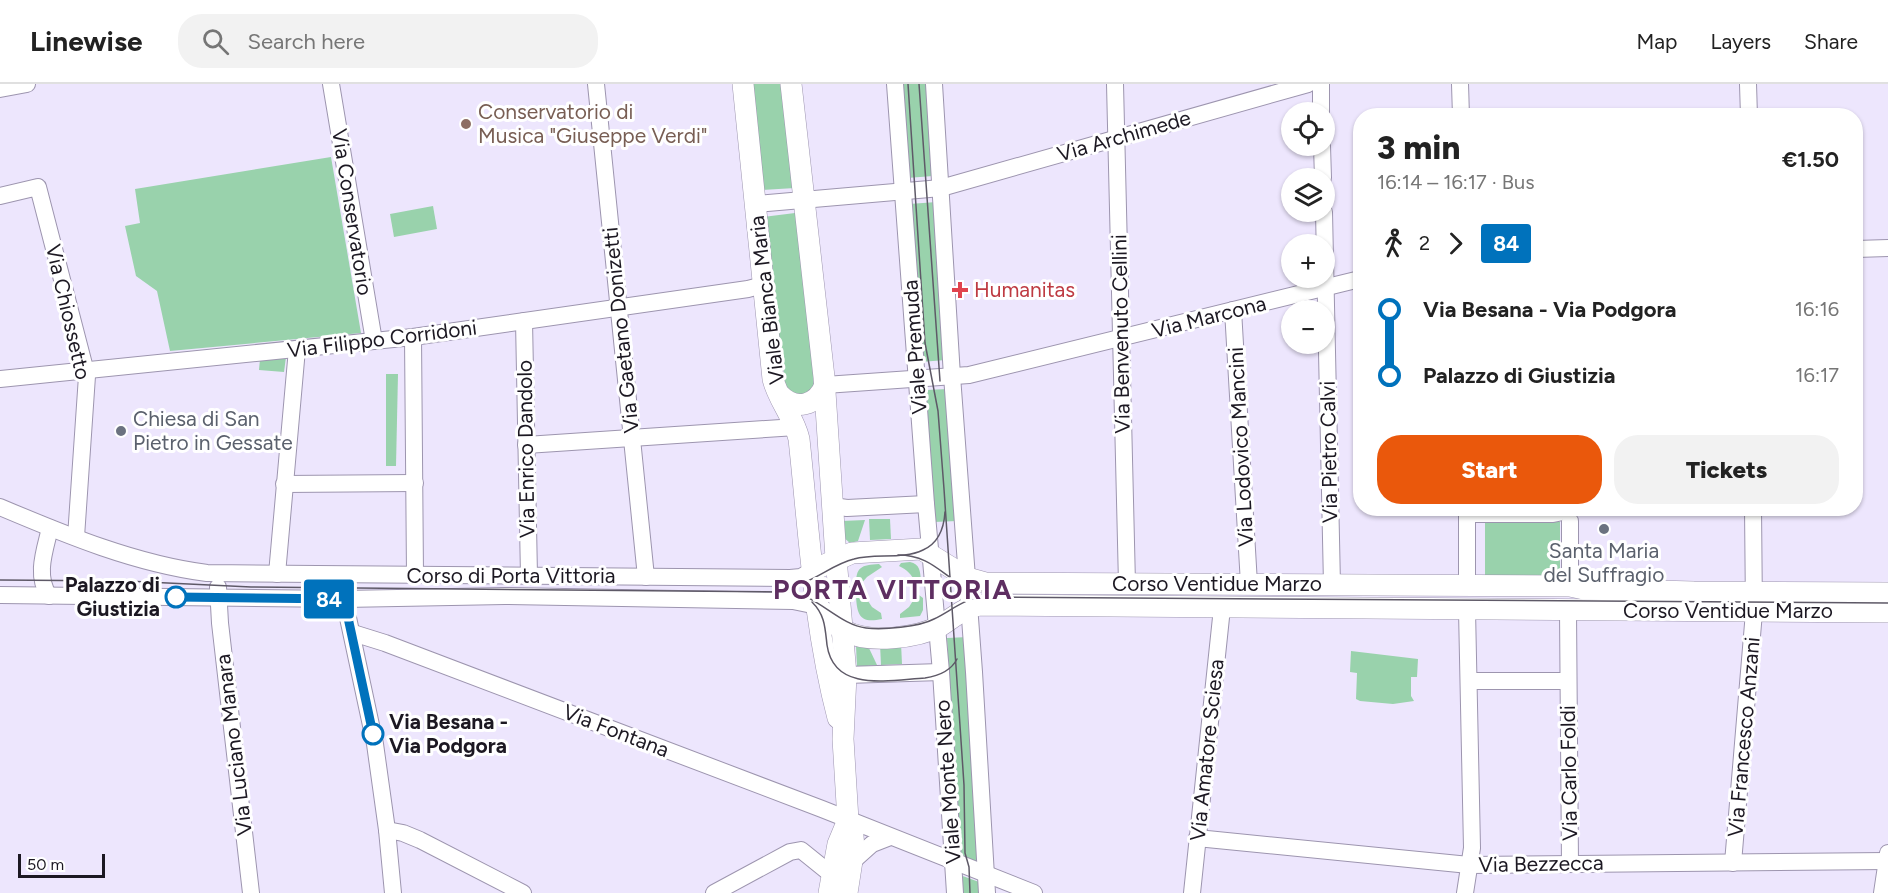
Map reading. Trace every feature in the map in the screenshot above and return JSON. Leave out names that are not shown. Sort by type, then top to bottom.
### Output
[{"type":"main road","name":"Viale Bianca Maria","points":[[743,84],[773,379],[796,427],[825,665],[843,739]]},
{"type":"main road","points":[[791,84],[825,385],[846,675],[843,739],[848,820],[853,836],[853,861],[847,893]]},
{"type":"main road","name":"Viale Bianca Maria","points":[[780,395],[792,404],[808,404],[819,397],[825,385]]},
{"type":"main road","points":[[807,511],[814,517],[822,518],[827,515],[832,506]]},
{"type":"main road","points":[[813,570],[836,558],[857,552],[921,549],[968,578]]},
{"type":"main road","name":"Corso Ventidue Marzo","points":[[968,578],[986,583],[1570,586],[1754,602],[1887,608]]},
{"type":"main road","points":[[1467,585],[1467,610]]},
{"type":"main road","name":"Corso Ventidue Marzo","points":[[970,607],[981,605],[1568,611],[1754,602]]},
{"type":"main road","points":[[817,606],[842,630],[862,637],[877,638],[909,636],[937,627],[970,607]]},
{"type":"main road","points":[[832,695],[846,675]]},
{"type":"main road","points":[[831,884],[840,835],[848,820]]},
{"type":"street","points":[[0,89],[27,84]]},
{"type":"street","name":"Via Conservatorio","points":[[331,84],[374,341]]},
{"type":"street","name":"Via Gaetano Donizetti","points":[[596,84],[646,577]]},
{"type":"street","name":"Viale Premuda","points":[[896,84],[930,554]]},
{"type":"street","name":"Viale Premuda","points":[[934,84],[952,376],[968,578]]},
{"type":"street","name":"Via Benvenuto Cellini","points":[[1115,84],[1127,584]]},
{"type":"street","name":"Via Archimede","points":[[941,188],[1308,84]]},
{"type":"street","points":[[1321,84],[1321,102]]},
{"type":"street","points":[[1460,84],[1461,108]]},
{"type":"street","points":[[1749,84],[1749,108]]},
{"type":"street","name":"Via Chiossetto","points":[[0,195],[38,187],[86,370],[76,537]]},
{"type":"street","points":[[903,191],[941,188]]},
{"type":"street","name":"Viale Bianca Maria","points":[[756,204],[903,191]]},
{"type":"street","points":[[1863,249],[1888,248]]},
{"type":"street","name":"Via Marcona","points":[[1335,286],[1353,281]]},
{"type":"street","name":"Via Filippo Corridoni","points":[[0,379],[413,337],[763,285]]},
{"type":"street","name":"Via Marcona","points":[[825,385],[969,375],[1326,288]]},
{"type":"street","name":"Via Pietro Calvi","points":[[1326,288],[1332,585]]},
{"type":"street","name":"Via Lodovico Mancini","points":[[1233,310],[1249,584]]},
{"type":"street","name":"Via Enrico Dandolo","points":[[524,321],[529,576]]},
{"type":"street","points":[[413,337],[415,575]]},
{"type":"street","points":[[278,574],[297,349]]},
{"type":"street","points":[[526,445],[796,427]]},
{"type":"street","points":[[284,484],[415,483]]},
{"type":"street","points":[[832,506],[847,508],[926,504]]},
{"type":"street","name":"Corso di Porta Vittoria","points":[[0,507],[50,528],[146,561],[207,573],[790,578],[801,577],[813,570]]},
{"type":"street","points":[[1467,516],[1467,585]]},
{"type":"street","points":[[1565,516],[1570,586]]},
{"type":"street","name":"Via Francesco Anzani","points":[[1732,862],[1754,602],[1753,516]]},
{"type":"street","points":[[49,596],[42,585],[42,575],[50,528]]},
{"type":"street","points":[[930,554],[937,627]]},
{"type":"street","points":[[207,573],[217,581],[220,598]]},
{"type":"street","name":"Viale Monte Nero","points":[[968,578],[987,893]]},
{"type":"street","points":[[0,596],[49,596]]},
{"type":"street","name":"Corso di Porta Vittoria","points":[[49,596],[344,599],[505,596],[793,601],[817,606]]},
{"type":"street","name":"Via Luciano Manara","points":[[220,598],[220,623],[251,893]]},
{"type":"street","points":[[344,599],[375,744],[393,893]]},
{"type":"street","name":"Via Amatore Sciesa","points":[[1192,893],[1222,608]]},
{"type":"street","points":[[1465,893],[1472,848],[1467,610]]},
{"type":"street","name":"Via Carlo Foldi","points":[[1568,611],[1570,864]]},
{"type":"street","name":"Viale Monte Nero","points":[[937,627],[955,893]]},
{"type":"street","name":"Via Fontana","points":[[353,633],[385,643],[1034,893]]},
{"type":"street","points":[[359,665],[370,652],[385,643]]},
{"type":"street","points":[[846,675],[941,672]]},
{"type":"street","points":[[1468,681],[1568,681]]},
{"type":"street","points":[[387,830],[420,840],[523,893]]},
{"type":"street","points":[[853,861],[872,844],[890,837]]},
{"type":"street","name":"Via Bezzecca","points":[[1197,838],[1469,865],[1732,862],[1887,857]]},
{"type":"street","points":[[714,893],[796,850],[801,850],[831,884]]},
{"type":"street","points":[[1882,893],[1887,857]]},
{"type":"green space","points":[[751,84],[784,84],[795,188],[761,190]]},
{"type":"green space","points":[[901,84],[927,84],[933,176],[907,178]]},
{"type":"green space","points":[[331,157],[361,333],[170,351],[157,291],[136,276],[125,226],[140,223],[135,189]]},
{"type":"green space","points":[[937,202],[946,360],[920,362],[909,204]]},
{"type":"green space","points":[[433,206],[437,229],[394,237],[390,214]]},
{"type":"green space","points":[[795,213],[816,381],[815,389],[797,398],[784,386],[763,217]]},
{"type":"green space","points":[[286,357],[284,372],[259,370],[260,359]]},
{"type":"green space","points":[[386,374],[398,374],[396,466],[386,466]]},
{"type":"green space","points":[[948,389],[957,521],[934,522],[926,390]]},
{"type":"green space","points":[[869,519],[890,519],[891,539],[870,540]]},
{"type":"green space","points":[[865,520],[858,541],[850,543],[843,537],[842,521]]},
{"type":"green space","points":[[1560,522],[1560,575],[1485,575],[1485,523]]},
{"type":"green space","points":[[910,562],[919,568],[921,580],[918,584],[899,566],[901,563]]},
{"type":"green space","points":[[879,564],[882,567],[860,585],[856,585],[857,574],[861,568]]},
{"type":"green space","points":[[919,595],[923,598],[923,610],[920,616],[900,618],[900,614]]},
{"type":"green space","points":[[856,596],[866,598],[872,607],[881,613],[882,619],[869,620],[861,617],[857,608]]},
{"type":"green space","points":[[968,637],[979,864],[958,855],[947,638]]},
{"type":"green space","points":[[901,643],[902,664],[881,665],[880,644]]},
{"type":"green space","points":[[856,646],[868,646],[877,665],[857,667]]},
{"type":"green space","points":[[1351,651],[1418,659],[1417,677],[1411,677],[1411,696],[1414,701],[1393,704],[1356,699],[1357,673],[1350,672]]},
{"type":"green space","points":[[960,875],[979,882],[980,893],[961,893]]},
{"type":"tram line","points":[[908,84],[925,343],[938,411],[944,489],[964,785],[965,853],[969,867],[970,893]]},
{"type":"tram line","points":[[919,84],[940,381]]},
{"type":"tram line","points":[[785,586],[803,583],[854,559],[907,555],[923,550],[940,534],[945,512]]},
{"type":"tram line","points":[[898,555],[925,561],[963,585],[987,591]]},
{"type":"tram line","points":[[0,580],[126,581],[251,587],[792,592],[812,600],[847,622],[873,629],[927,622],[964,602],[984,597],[1888,603]]},
{"type":"tram line","points":[[812,602],[822,617],[832,660],[840,671],[852,677],[880,681],[925,678],[944,672],[957,659]]},
{"type":"bus line","name":"84","points":[[176,597],[344,599],[373,734]]},
{"type":"place","name":"Conservatorio di Musica \"Giuseppe Verdi\"","points":[[466,124]]},
{"type":"place","name":"Humanitas","points":[[960,290]]},
{"type":"place","name":"Chiesa di San Pietro in Gessate","points":[[121,431]]},
{"type":"place","name":"Santa Maria del Suffragio","points":[[1604,529]]},
{"type":"place","name":"Palazzo di Giustizia","points":[[176,597]]},
{"type":"place","name":"Via Besana - Via Podgora","points":[[373,734]]},
{"type":"district","name":"PORTA VITTORIA","points":[[893,590]]}]
